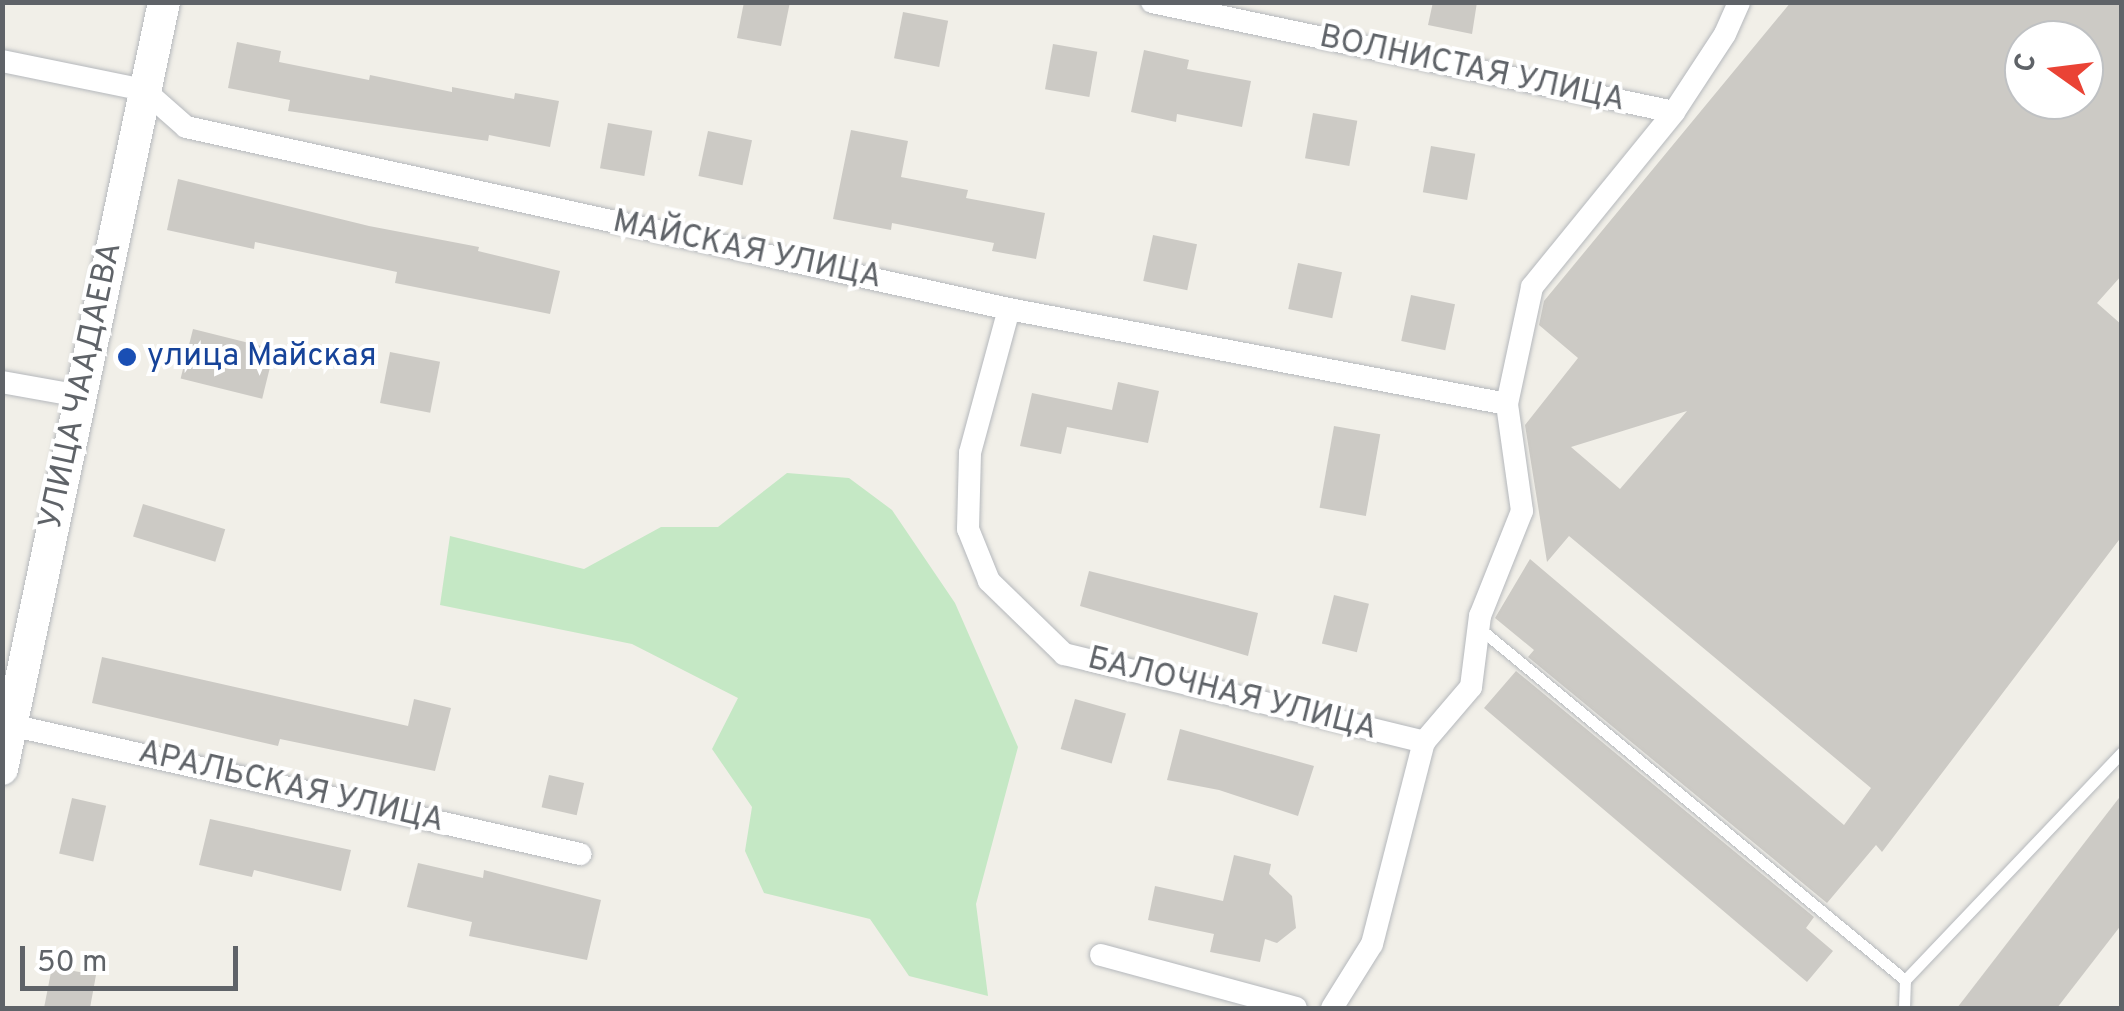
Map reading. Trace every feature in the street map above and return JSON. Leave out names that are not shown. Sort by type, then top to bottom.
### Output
[{"type":"street","name":"УЛИЦА ЧААДАЕВА","points":[[2,770],[6,724],[164,2]]},
{"type":"street","name":"ВОЛНИСТАЯ УЛИЦА","points":[[1152,2],[1674,112]]},
{"type":"street","points":[[1332,1008],[1372,944],[1424,742],[1471,686],[1479,628],[1522,512],[1507,404],[1532,287],[1674,112],[1725,34],[1739,2]]},
{"type":"street","name":"МАЙСКАЯ УЛИЦА","points":[[2,60],[144,90],[186,127],[1008,309],[1507,404]]},
{"type":"street","name":"БАЛОЧНАЯ УЛИЦА","points":[[1008,309],[970,453],[968,529],[990,581],[1064,654],[1424,742]]},
{"type":"street","points":[[2,382],[80,396]]},
{"type":"street","name":"АРАЛЬСКАЯ УЛИЦА","points":[[6,724],[580,854]]},
{"type":"street","points":[[1101,955],[1296,1008]]},
{"type":"lane","points":[[1479,628],[1905,980]]},
{"type":"lane","points":[[1904,1008],[1905,980],[2122,752]]},
{"type":"green space","points":[[787,473],[849,478],[892,510],[955,603],[1018,747],[976,904],[988,996],[909,976],[870,919],[764,893],[745,851],[752,807],[712,749],[738,698],[632,644],[440,605],[450,536],[584,569],[661,527],[718,527]]},
{"type":"building","points":[[744,2],[790,2],[781,46],[737,38]]},
{"type":"building","points":[[1433,2],[1477,2],[1472,34],[1428,25]]},
{"type":"building","points":[[1791,2],[2122,2],[2122,275],[2097,303],[2122,325],[2122,536],[1882,852],[1876,845],[1827,903],[1528,657],[1534,650],[1495,618],[1530,559],[1844,825],[1871,788],[1569,536],[1547,562],[1525,425],[1578,358],[1539,325],[1544,301]],"holes":[[[1687,411],[1620,489],[1571,447]]]},
{"type":"building","points":[[903,12],[948,21],[939,67],[894,58]]},
{"type":"building","points":[[237,42],[281,51],[279,62],[369,80],[370,75],[452,92],[452,87],[514,99],[515,93],[559,101],[550,147],[489,135],[488,141],[288,111],[290,100],[228,88]]},
{"type":"building","points":[[1053,44],[1097,52],[1089,97],[1045,89]]},
{"type":"building","points":[[1144,50],[1189,60],[1187,69],[1251,81],[1242,127],[1177,114],[1176,122],[1131,112]]},
{"type":"building","points":[[1313,113],[1357,121],[1349,166],[1305,158]]},
{"type":"building","points":[[608,123],[652,131],[644,176],[600,168]]},
{"type":"building","points":[[851,130],[908,141],[901,177],[968,190],[966,198],[1045,213],[1036,259],[992,251],[994,243],[892,223],[891,230],[833,219]]},
{"type":"building","points":[[708,131],[752,140],[742,185],[698,176]]},
{"type":"building","points":[[1431,146],[1475,154],[1467,200],[1423,192]]},
{"type":"building","points":[[178,179],[369,226],[479,247],[478,251],[560,271],[550,314],[395,283],[397,272],[255,242],[254,249],[167,230]]},
{"type":"building","points":[[1153,235],[1197,244],[1187,290],[1143,281]]},
{"type":"building","points":[[1298,263],[1342,272],[1332,318],[1288,309]]},
{"type":"building","points":[[1411,295],[1455,304],[1445,350],[1401,341]]},
{"type":"building","points":[[193,329],[275,349],[262,399],[181,378]]},
{"type":"building","points":[[390,352],[440,362],[430,413],[380,403]]},
{"type":"building","points":[[1118,382],[1159,391],[1148,443],[1067,427],[1061,454],[1020,446],[1032,393],[1112,410]]},
{"type":"building","points":[[1334,426],[1380,434],[1366,516],[1320,508]]},
{"type":"building","points":[[143,504],[225,529],[215,562],[133,537]]},
{"type":"building","points":[[1089,571],[1258,613],[1248,656],[1080,606]]},
{"type":"building","points":[[1334,595],[1369,604],[1357,652],[1322,644]]},
{"type":"building","points":[[102,657],[408,726],[414,699],[451,708],[435,771],[280,739],[278,746],[92,703]]},
{"type":"building","points":[[1516,671],[1814,917],[1806,928],[1833,951],[1807,982],[1484,708]]},
{"type":"building","points":[[1075,699],[1126,714],[1112,764],[1061,749]]},
{"type":"building","points":[[1180,729],[1314,766],[1298,816],[1219,790],[1167,780]]},
{"type":"building","points":[[549,775],[584,783],[577,815],[542,807]]},
{"type":"building","points":[[2122,794],[2122,924],[2057,1008],[1957,1008]]},
{"type":"building","points":[[72,798],[106,806],[93,861],[59,854]]},
{"type":"building","points":[[210,819],[351,850],[341,891],[254,870],[252,877],[199,865]]},
{"type":"building","points":[[1234,855],[1271,864],[1269,874],[1292,896],[1296,928],[1277,943],[1265,939],[1260,962],[1210,952],[1214,934],[1148,920],[1155,886],[1223,901]]},
{"type":"building","points":[[418,863],[483,878],[484,870],[601,900],[587,960],[469,936],[472,922],[407,907]]},
{"type":"building","points":[[52,967],[96,975],[90,1008],[44,1008]]},
{"type":"place","name":"улица Майская","points":[[127,357]]}]
